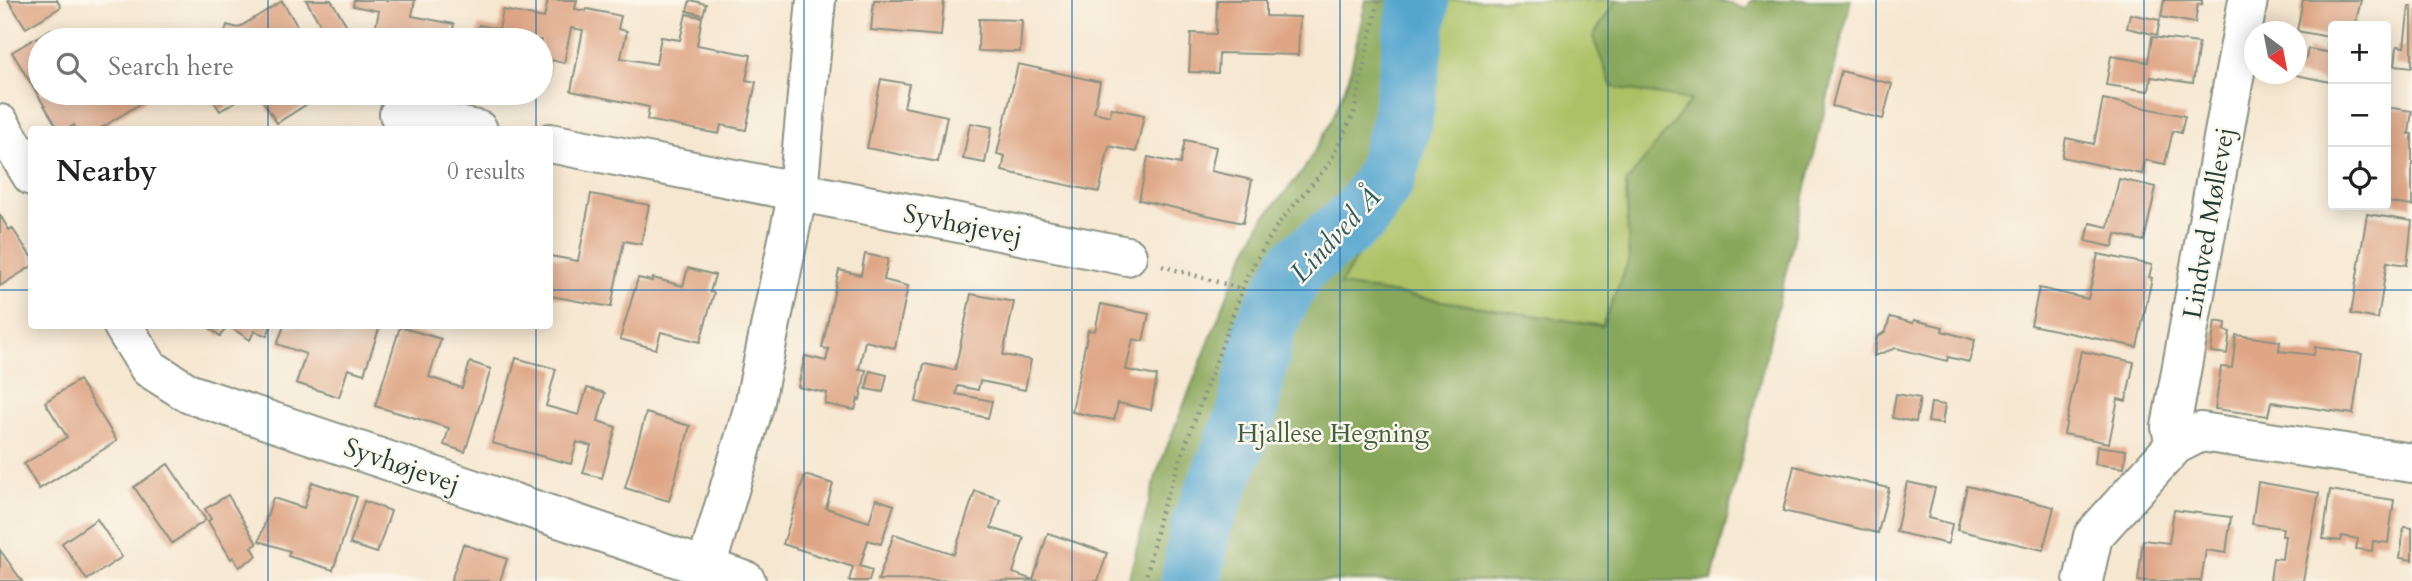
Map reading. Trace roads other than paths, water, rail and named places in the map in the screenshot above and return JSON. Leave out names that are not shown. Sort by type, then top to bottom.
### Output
[{"type":"street","points":[[704,574],[754,406],[798,191],[816,0]]},
{"type":"street","name":"Lindved Møllevej","points":[[2175,445],[2171,427],[2248,0]]},
{"type":"street","points":[[399,114],[458,126]]},
{"type":"street","points":[[0,124],[28,170]]},
{"type":"street","name":"Syvhøjevej","points":[[553,144],[1127,256]]},
{"type":"street","name":"Syvhøjevej","points":[[125,329],[149,368],[190,394],[704,574],[746,581]]},
{"type":"street","points":[[2083,581],[2093,536],[2175,445],[2201,432],[2412,463]]},
{"type":"waterway","name":"Lindved Å","points":[[1191,581],[1201,526],[1247,414],[1265,326],[1297,266],[1359,217],[1385,178],[1402,122],[1419,0]]},
{"type":"park label","name":"Hjallese Hegning","points":[[1333,433]]}]
